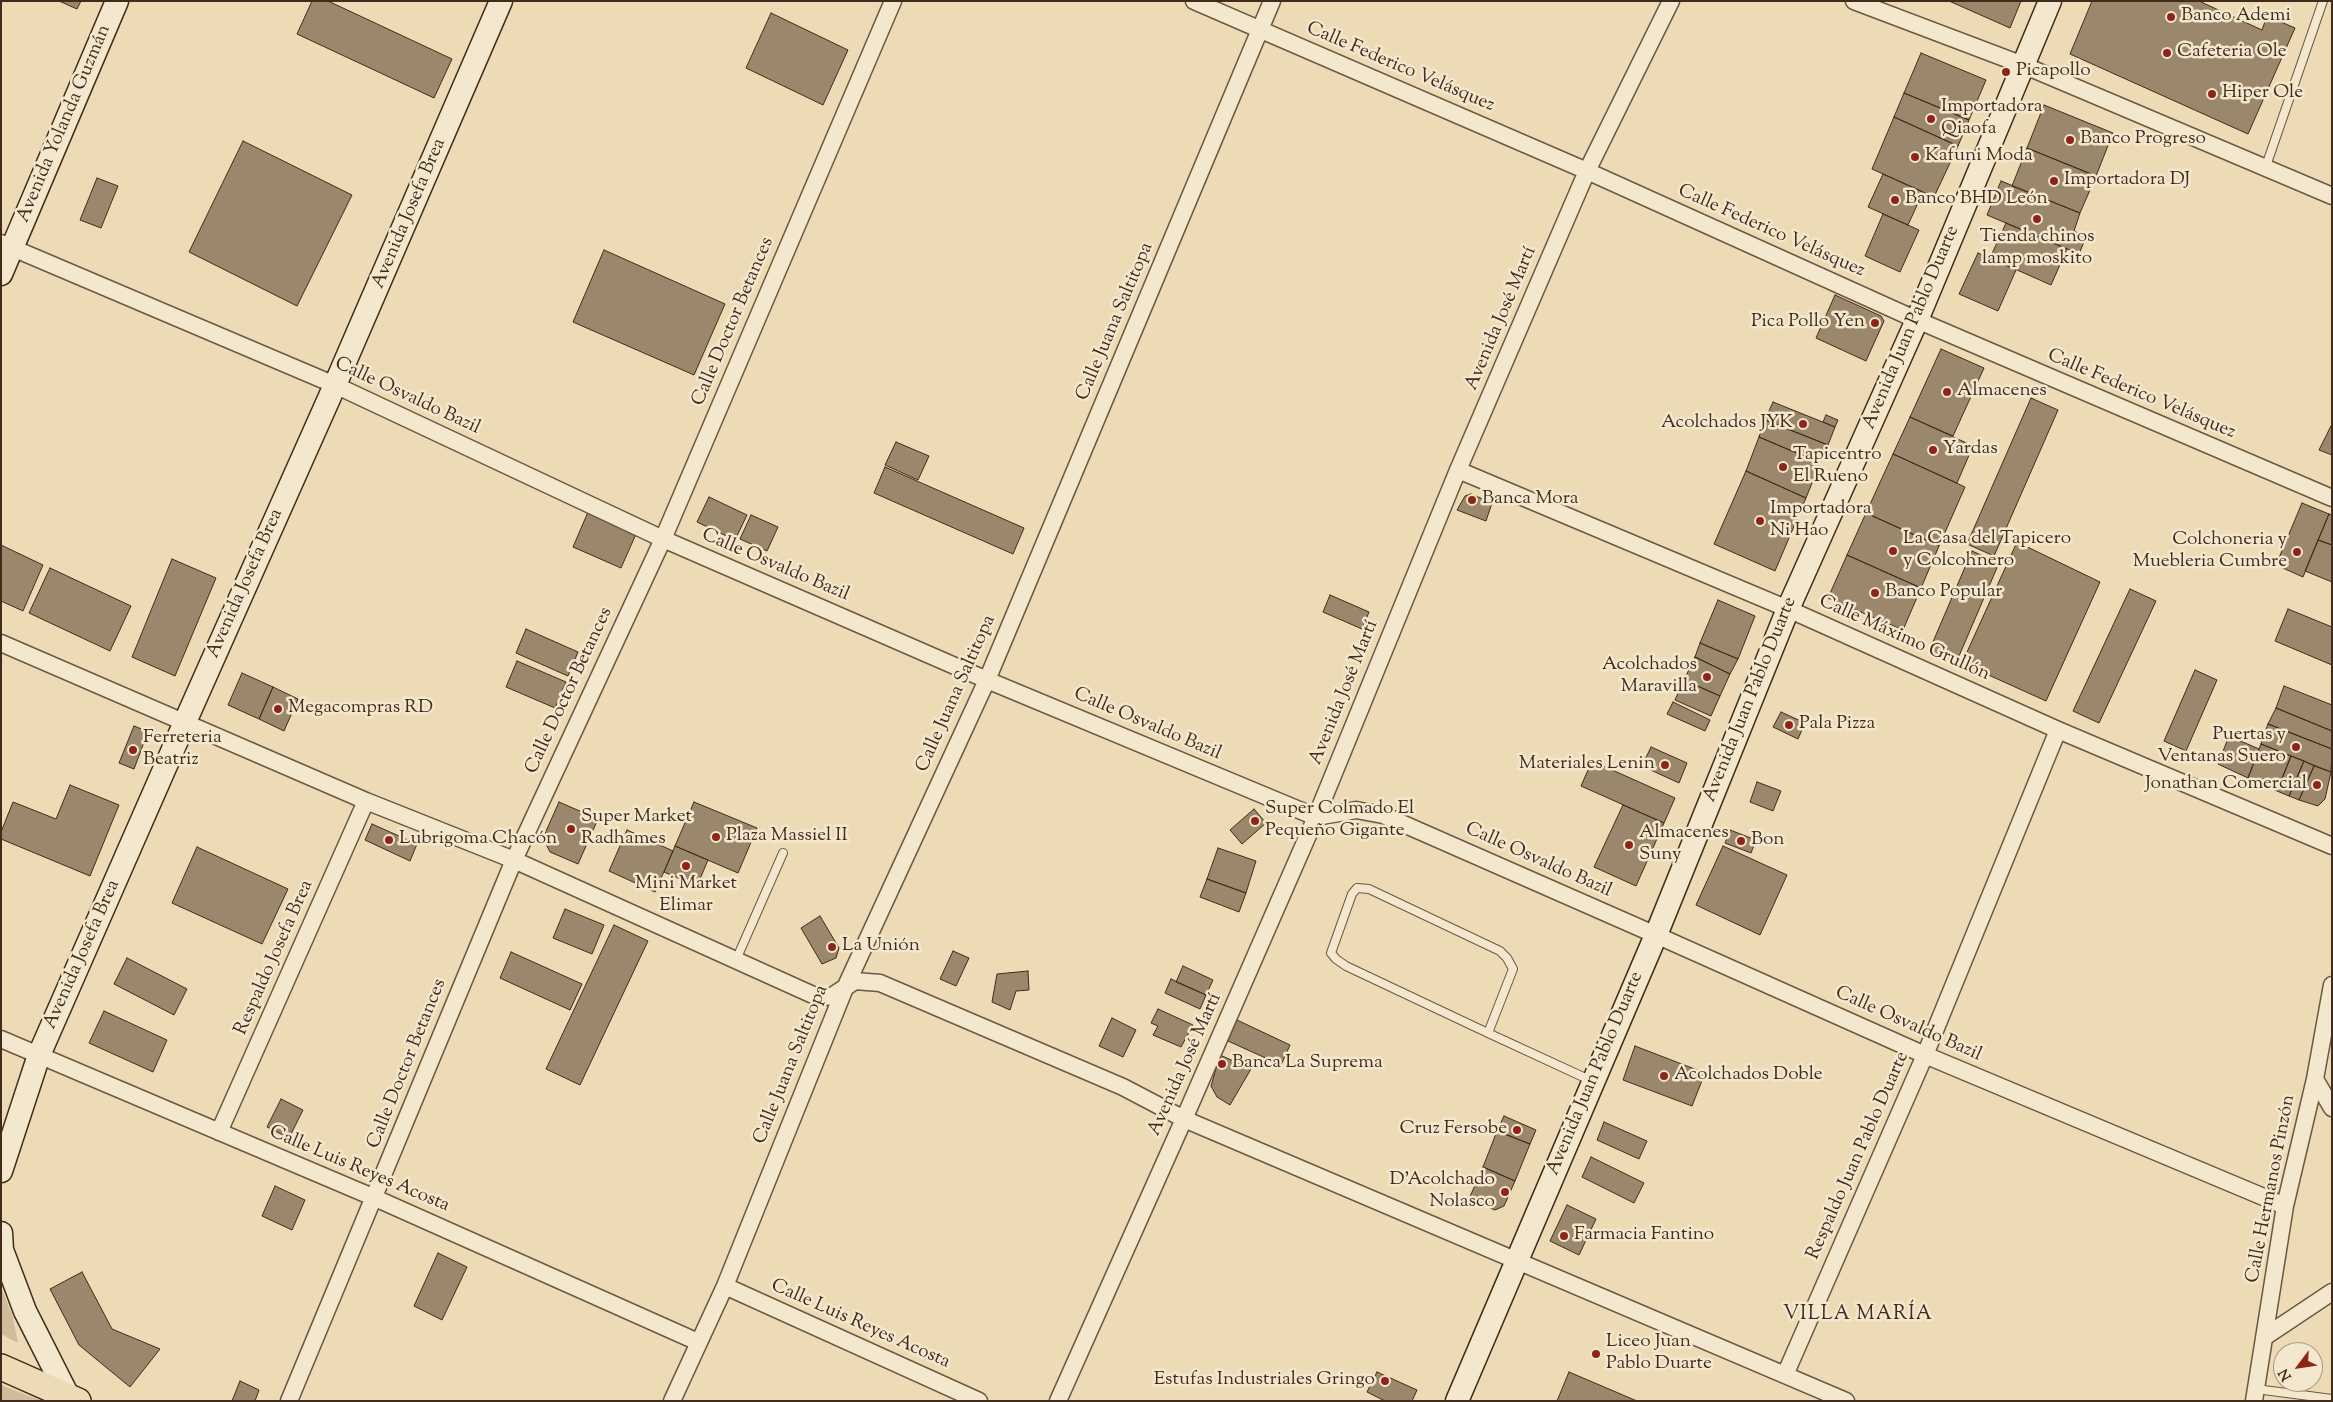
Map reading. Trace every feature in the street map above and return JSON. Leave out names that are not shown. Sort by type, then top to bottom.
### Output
[{"type":"main road","name":"Avenida Yolanda Guzmán","points":[[1,274],[7,246],[117,1]]},
{"type":"main road","name":"Avenida Josefa Brea","points":[[1,1171],[40,1055],[184,722],[335,385],[501,1]]},
{"type":"main road","name":"Avenida Juan Pablo Duarte","points":[[1457,1401],[1656,935],[1788,609],[1917,320],[2050,1]]},
{"type":"main road","points":[[1,1233],[2,1250],[25,1311],[71,1399]]},
{"type":"main road","points":[[1,1367],[71,1399]]},
{"type":"street","name":"Calle Doctor Betances","points":[[289,1401],[514,860],[663,539],[893,1]]},
{"type":"street","name":"Calle Federico Velásquez","points":[[1194,1],[1587,171],[1917,320],[2332,498]]},
{"type":"street","name":"Calle Juana Saltitopa","points":[[672,1401],[725,1286],[845,988],[987,680],[1272,1]]},
{"type":"street","name":"Avenida José Martí","points":[[1058,1401],[1316,816],[1458,470],[1587,171],[1671,1]]},
{"type":"street","points":[[1854,1],[2023,65],[2266,166],[2332,196]]},
{"type":"street","name":"Calle Osvaldo Bazil","points":[[7,246],[335,385],[663,539],[987,680],[1316,816],[1356,810],[1383,816],[1925,1055],[2285,1206]]},
{"type":"street","name":"Calle Máximo Grullón","points":[[1458,470],[1788,609],[2058,730],[2332,846]]},
{"type":"street","points":[[1,643],[366,801],[514,860],[822,997],[832,996],[855,981],[880,983],[1123,1088],[1184,1119],[1846,1401]]},
{"type":"street","name":"Respaldo Juan Pablo Duarte","points":[[1785,1375],[1925,1055],[2058,730]]},
{"type":"street","name":"Respaldo Josefa Brea","points":[[220,1132],[366,801]]},
{"type":"street","name":"Calle Hermanos Pinzón","points":[[2255,1395],[2266,1336],[2285,1206],[2314,1079],[2332,985]]},
{"type":"street","name":"Calle Luis Reyes Acosta","points":[[1,1038],[375,1198],[698,1342]]},
{"type":"street","points":[[2314,1079],[2332,1108]]},
{"type":"street","name":"Calle Luis Reyes Acosta","points":[[725,1286],[979,1401]]},
{"type":"street","points":[[2266,1336],[2332,1292]]},
{"type":"lane","points":[[2266,166],[2323,1]]},
{"type":"lane","points":[[736,960],[783,853]]},
{"type":"lane","points":[[1488,1033],[1513,969],[1507,958],[1500,951],[1370,889],[1357,888],[1352,894],[1331,953],[1336,959],[1346,966],[1488,1033],[1593,1082]]},
{"type":"lane","points":[[2255,1395],[2332,1399]]},
{"type":"shaded area","points":[[1,1287],[12,1314],[18,1343],[1,1334]]},
{"type":"shaded area","points":[[1,1385],[42,1401],[1,1401]]},
{"type":"building","points":[[59,1],[81,1],[77,9]]},
{"type":"building","points":[[312,1],[328,1],[452,59],[434,98],[297,34]]},
{"type":"building","points":[[1949,1],[2021,1],[2010,28]]},
{"type":"building","name":"Hiper Ole","points":[[2092,1],[2199,1],[2262,30],[2267,16],[2295,28],[2248,134],[2070,54]]},
{"type":"building","points":[[771,13],[848,50],[823,105],[746,68]]},
{"type":"building","points":[[1921,53],[1986,80],[1969,120],[1904,93]]},
{"type":"building","name":"Importadora Qiaofa","points":[[1904,93],[1969,120],[1958,146],[1894,117]]},
{"type":"building","name":"Banco Progreso","points":[[2044,105],[2113,133],[2096,176],[2027,148]]},
{"type":"building","name":"Kafuni Moda","points":[[1894,117],[1958,146],[1934,197],[1872,169]]},
{"type":"building","points":[[243,141],[352,195],[297,306],[189,252]]},
{"type":"building","name":"Importadora DJ","points":[[2027,148],[2096,176],[2080,213],[2012,186]]},
{"type":"building","name":"Banco BHD León","points":[[1883,174],[1923,192],[1908,225],[1868,207]]},
{"type":"building","points":[[97,178],[118,186],[101,228],[80,220]]},
{"type":"building","name":"Tienda chinos lamp moskito","points":[[2001,181],[2080,213],[2074,231],[2086,237],[2079,254],[1987,215]]},
{"type":"building","points":[[1883,214],[1919,230],[1900,272],[1865,256]]},
{"type":"building","points":[[2006,223],[2067,249],[2051,285],[1990,258]]},
{"type":"building","points":[[604,250],[725,304],[694,375],[573,322]]},
{"type":"building","points":[[1978,253],[2016,270],[1998,311],[1959,294]]},
{"type":"building","points":[[1835,295],[1881,316],[1884,321],[1866,361],[1816,338]]},
{"type":"building","name":"Almacenes","points":[[1941,349],[1984,368],[1953,436],[1910,417]]},
{"type":"building","points":[[2031,398],[2058,410],[1994,556],[1967,544]]},
{"type":"building","name":"Acolchados JYK","points":[[1773,402],[1835,427],[1828,445],[1765,420]]},
{"type":"building","points":[[1826,415],[1838,420],[1835,427],[1823,422]]},
{"type":"building","name":"Yardas","points":[[1910,417],[1973,446],[1957,483],[1893,454]]},
{"type":"building","points":[[1765,420],[1828,445],[1820,463],[1759,437]]},
{"type":"building","points":[[2332,424],[2332,455],[2319,450]]},
{"type":"building","name":"Tapicentro El Rueno","points":[[1759,437],[1820,463],[1806,498],[1746,471]]},
{"type":"building","points":[[896,442],[929,456],[918,480],[885,465]]},
{"type":"building","name":"Importadora Ni Hao","points":[[1893,454],[1965,487],[1939,546],[1866,513]]},
{"type":"building","points":[[885,467],[1024,528],[1013,554],[874,493]]},
{"type":"building","name":"Importadora Ni Hao","points":[[1746,471],[1806,498],[1775,571],[1714,544]]},
{"type":"building","points":[[1471,494],[1492,503],[1486,521],[1457,510],[1465,496]]},
{"type":"building","points":[[709,497],[747,515],[735,540],[697,522]]},
{"type":"building","name":"Colchoneria y Muebleria Cumbre","points":[[2302,503],[2329,514],[2303,577],[2276,565]]},
{"type":"building","points":[[588,512],[636,534],[621,568],[573,547]]},
{"type":"building","name":"La Casa del Tapicero y Colcohnero","points":[[1866,513],[1939,546],[1921,588],[1847,555]]},
{"type":"building","points":[[2329,514],[2332,515],[2332,545],[2318,540]]},
{"type":"building","points":[[751,515],[778,527],[767,551],[740,539]]},
{"type":"building","points":[[2318,540],[2332,545],[2332,582],[2305,571]]},
{"type":"building","points":[[2017,542],[2100,582],[2046,701],[1962,663]]},
{"type":"building","points":[[1,545],[43,565],[23,611],[1,601]]},
{"type":"building","points":[[1972,551],[1999,563],[1956,663],[1929,651]]},
{"type":"building","name":"Banco Popular","points":[[1847,555],[1921,588],[1903,630],[1828,598]]},
{"type":"building","points":[[172,559],[216,578],[175,676],[132,657]]},
{"type":"building","points":[[50,568],[131,606],[110,651],[29,613]]},
{"type":"building","points":[[2130,589],[2156,601],[2099,723],[2073,711]]},
{"type":"building","points":[[1330,595],[1369,612],[1362,629],[1323,612]]},
{"type":"building","points":[[1718,600],[1755,616],[1738,659],[1700,643]]},
{"type":"building","points":[[2288,609],[2332,627],[2332,665],[2275,641]]},
{"type":"building","points":[[526,629],[578,652],[568,676],[516,653]]},
{"type":"building","points":[[1700,643],[1738,659],[1730,674],[1695,657]]},
{"type":"building","name":"Acolchados Maravilla","points":[[1695,657],[1730,674],[1720,696],[1684,680]]},
{"type":"building","points":[[517,661],[566,682],[555,708],[506,687]]},
{"type":"building","points":[[2195,670],[2217,680],[2186,751],[2164,741]]},
{"type":"building","points":[[242,673],[273,687],[259,719],[228,705]]},
{"type":"building","points":[[1684,680],[1720,696],[1711,716],[1675,700]]},
{"type":"building","points":[[2284,686],[2332,705],[2332,731],[2276,708]]},
{"type":"building","name":"Megacompras RD","points":[[273,687],[298,699],[284,731],[259,719]]},
{"type":"building","points":[[1673,702],[1710,720],[1705,731],[1667,714]]},
{"type":"building","points":[[2276,708],[2332,731],[2332,749],[2268,724]]},
{"type":"building","name":"Pala Pizza","points":[[1781,712],[1805,723],[1798,739],[1773,727]]},
{"type":"building","name":"Puertas y Ventanas Suero","points":[[2268,724],[2332,749],[2331,772],[2261,744]]},
{"type":"building","name":"Ferreteria Beatriz","points":[[134,726],[144,730],[146,737],[134,769],[119,763]]},
{"type":"building","points":[[2229,736],[2259,749],[2248,778],[2218,764]]},
{"type":"building","points":[[2261,744],[2291,756],[2277,791],[2248,778]]},
{"type":"building","name":"Materiales Lenin","points":[[1651,747],[1687,763],[1679,783],[1642,766]]},
{"type":"building","points":[[2291,756],[2304,761],[2289,796],[2277,791]]},
{"type":"building","points":[[1592,761],[1675,798],[1664,823],[1581,786]]},
{"type":"building","points":[[2304,761],[2314,766],[2299,800],[2289,796]]},
{"type":"building","name":"Jonathan Comercial","points":[[2314,766],[2331,772],[2325,799],[2318,806],[2299,800]]},
{"type":"building","points":[[1757,782],[1781,791],[1773,811],[1750,802]]},
{"type":"building","points":[[70,785],[119,805],[90,876],[1,839],[1,832],[13,802],[56,819]]},
{"type":"building","name":"Super Market Radhames","points":[[559,802],[598,819],[578,864],[550,852],[543,838]]},
{"type":"building","name":"Plaza Massiel II","points":[[694,802],[757,828],[738,873],[675,846]]},
{"type":"building","name":"Almacenes Suny","points":[[1623,805],[1664,823],[1636,886],[1594,867]]},
{"type":"building","points":[[1254,809],[1266,823],[1242,844],[1230,830]]},
{"type":"building","points":[[372,824],[417,844],[410,861],[365,840]]},
{"type":"building","points":[[627,830],[673,851],[655,892],[609,871]]},
{"type":"building","name":"Bon","points":[[1730,830],[1756,840],[1751,853],[1725,843]]},
{"type":"building","name":"Mini Market Elimar","points":[[675,846],[708,860],[697,886],[664,872]]},
{"type":"building","points":[[1723,846],[1787,875],[1760,935],[1696,905]]},
{"type":"building","points":[[197,847],[288,889],[262,944],[172,903]]},
{"type":"building","points":[[1218,848],[1256,861],[1246,893],[1207,879]]},
{"type":"building","points":[[1207,879],[1246,893],[1239,912],[1200,897]]},
{"type":"building","points":[[565,909],[604,925],[592,954],[553,938]]},
{"type":"building","points":[[820,916],[839,948],[836,958],[822,964],[801,928]]},
{"type":"building","points":[[614,925],[648,941],[580,1085],[546,1069]]},
{"type":"building","points":[[953,951],[969,958],[956,986],[940,979]]},
{"type":"building","points":[[511,952],[582,984],[570,1010],[500,978]]},
{"type":"building","points":[[127,958],[187,989],[174,1015],[114,984]]},
{"type":"building","points":[[1183,966],[1213,980],[1206,995],[1176,982]]},
{"type":"building","points":[[1028,971],[1029,990],[1016,991],[1010,1010],[992,1002],[997,974]]},
{"type":"building","points":[[1171,979],[1206,995],[1200,1009],[1165,993]]},
{"type":"building","points":[[1158,1009],[1193,1025],[1181,1047],[1153,1035],[1158,1026],[1151,1023]]},
{"type":"building","points":[[104,1011],[167,1040],[153,1072],[89,1043]]},
{"type":"building","points":[[1112,1018],[1136,1030],[1123,1057],[1099,1046]]},
{"type":"building","points":[[1237,1020],[1290,1045],[1281,1065],[1228,1041]]},
{"type":"building","name":"Acolchados Doble","points":[[1635,1046],[1705,1073],[1692,1106],[1623,1080]]},
{"type":"building","points":[[1220,1055],[1251,1069],[1230,1105],[1217,1097],[1211,1086]]},
{"type":"building","points":[[281,1099],[303,1110],[289,1138],[267,1127]]},
{"type":"building","name":"Cruz Fersobe","points":[[1504,1116],[1536,1130],[1530,1144],[1497,1131]]},
{"type":"building","points":[[1604,1122],[1647,1141],[1639,1159],[1597,1140]]},
{"type":"building","points":[[1497,1131],[1530,1144],[1515,1181],[1483,1167]]},
{"type":"building","points":[[1591,1157],[1644,1183],[1634,1203],[1582,1177]]},
{"type":"building","points":[[1483,1167],[1515,1181],[1504,1206],[1495,1210],[1469,1199]]},
{"type":"building","points":[[275,1186],[305,1200],[292,1230],[262,1216]]},
{"type":"building","points":[[1567,1205],[1596,1219],[1579,1255],[1550,1241]]},
{"type":"building","points":[[438,1253],[467,1267],[442,1320],[414,1306]]},
{"type":"building","points":[[82,1272],[112,1329],[160,1349],[130,1387],[79,1345],[50,1289]]},
{"type":"building","name":"Estufas Industriales Gringo","points":[[1377,1372],[1417,1390],[1412,1401],[1385,1401],[1367,1392]]},
{"type":"building","points":[[1569,1372],[1637,1401],[1557,1401]]},
{"type":"building","points":[[240,1381],[259,1390],[255,1401],[232,1401]]},
{"type":"place","name":"Banco Ademi","points":[[2171,17]]},
{"type":"place","name":"Cafeteria Ole","points":[[2167,53]]},
{"type":"place","name":"Picapollo","points":[[2006,72]]},
{"type":"place","name":"Hiper Ole","points":[[2212,94]]},
{"type":"place","name":"Importadora Qiaofa","points":[[1931,119]]},
{"type":"place","name":"Banco Progreso","points":[[2070,140]]},
{"type":"place","name":"Kafuni Moda","points":[[1915,157]]},
{"type":"place","name":"Importadora DJ","points":[[2054,181]]},
{"type":"place","name":"Banco BHD León","points":[[1895,200]]},
{"type":"place","name":"Tienda chinos lamp moskito","points":[[2037,219]]},
{"type":"place","name":"Pica Pollo Yen","points":[[1875,323]]},
{"type":"place","name":"Almacenes","points":[[1947,392]]},
{"type":"place","name":"Acolchados JYK","points":[[1803,424]]},
{"type":"place","name":"Yardas","points":[[1933,450]]},
{"type":"place","name":"Tapicentro El Rueno","points":[[1783,467]]},
{"type":"place","name":"Banca Mora","points":[[1472,500]]},
{"type":"place","name":"Importadora Ni Hao","points":[[1760,521]]},
{"type":"place","name":"La Casa del Tapicero y Colcohnero","points":[[1893,551]]},
{"type":"place","name":"Colchoneria y Muebleria Cumbre","points":[[2297,552]]},
{"type":"place","name":"Banco Popular","points":[[1875,593]]},
{"type":"place","name":"Acolchados Maravilla","points":[[1707,677]]},
{"type":"place","name":"Megacompras RD","points":[[278,709]]},
{"type":"place","name":"Pala Pizza","points":[[1789,725]]},
{"type":"place","name":"Puertas y Ventanas Suero","points":[[2296,747]]},
{"type":"place","name":"Ferreteria Beatriz","points":[[133,750]]},
{"type":"place","name":"Materiales Lenin","points":[[1665,765]]},
{"type":"place","name":"Jonathan Comercial","points":[[2317,785]]},
{"type":"place","name":"Super Colmado El Pequeño Gigante","points":[[1255,821]]},
{"type":"place","name":"Super Market Radhames","points":[[571,829]]},
{"type":"place","name":"Plaza Massiel II","points":[[716,837]]},
{"type":"place","name":"Lubrigoma Chacón","points":[[389,840]]},
{"type":"place","name":"Bon","points":[[1741,841]]},
{"type":"place","name":"Almacenes Suny","points":[[1629,845]]},
{"type":"place","name":"Mini Market Elimar","points":[[686,866]]},
{"type":"place","name":"La Unión","points":[[832,947]]},
{"type":"place","name":"Banca La Suprema","points":[[1222,1064]]},
{"type":"place","name":"Acolchados Doble","points":[[1664,1076]]},
{"type":"place","name":"Cruz Fersobe","points":[[1517,1130]]},
{"type":"place","name":"D'Acolchado Nolasco","points":[[1505,1192]]},
{"type":"place","name":"Farmacia Fantino","points":[[1564,1236]]},
{"type":"place","name":"Liceo Juan Pablo Duarte","points":[[1596,1354]]},
{"type":"place","name":"Estufas Industriales Gringo","points":[[1385,1381]]},
{"type":"district","name":"VILLA MARÍA","points":[[1858,1316]]}]
